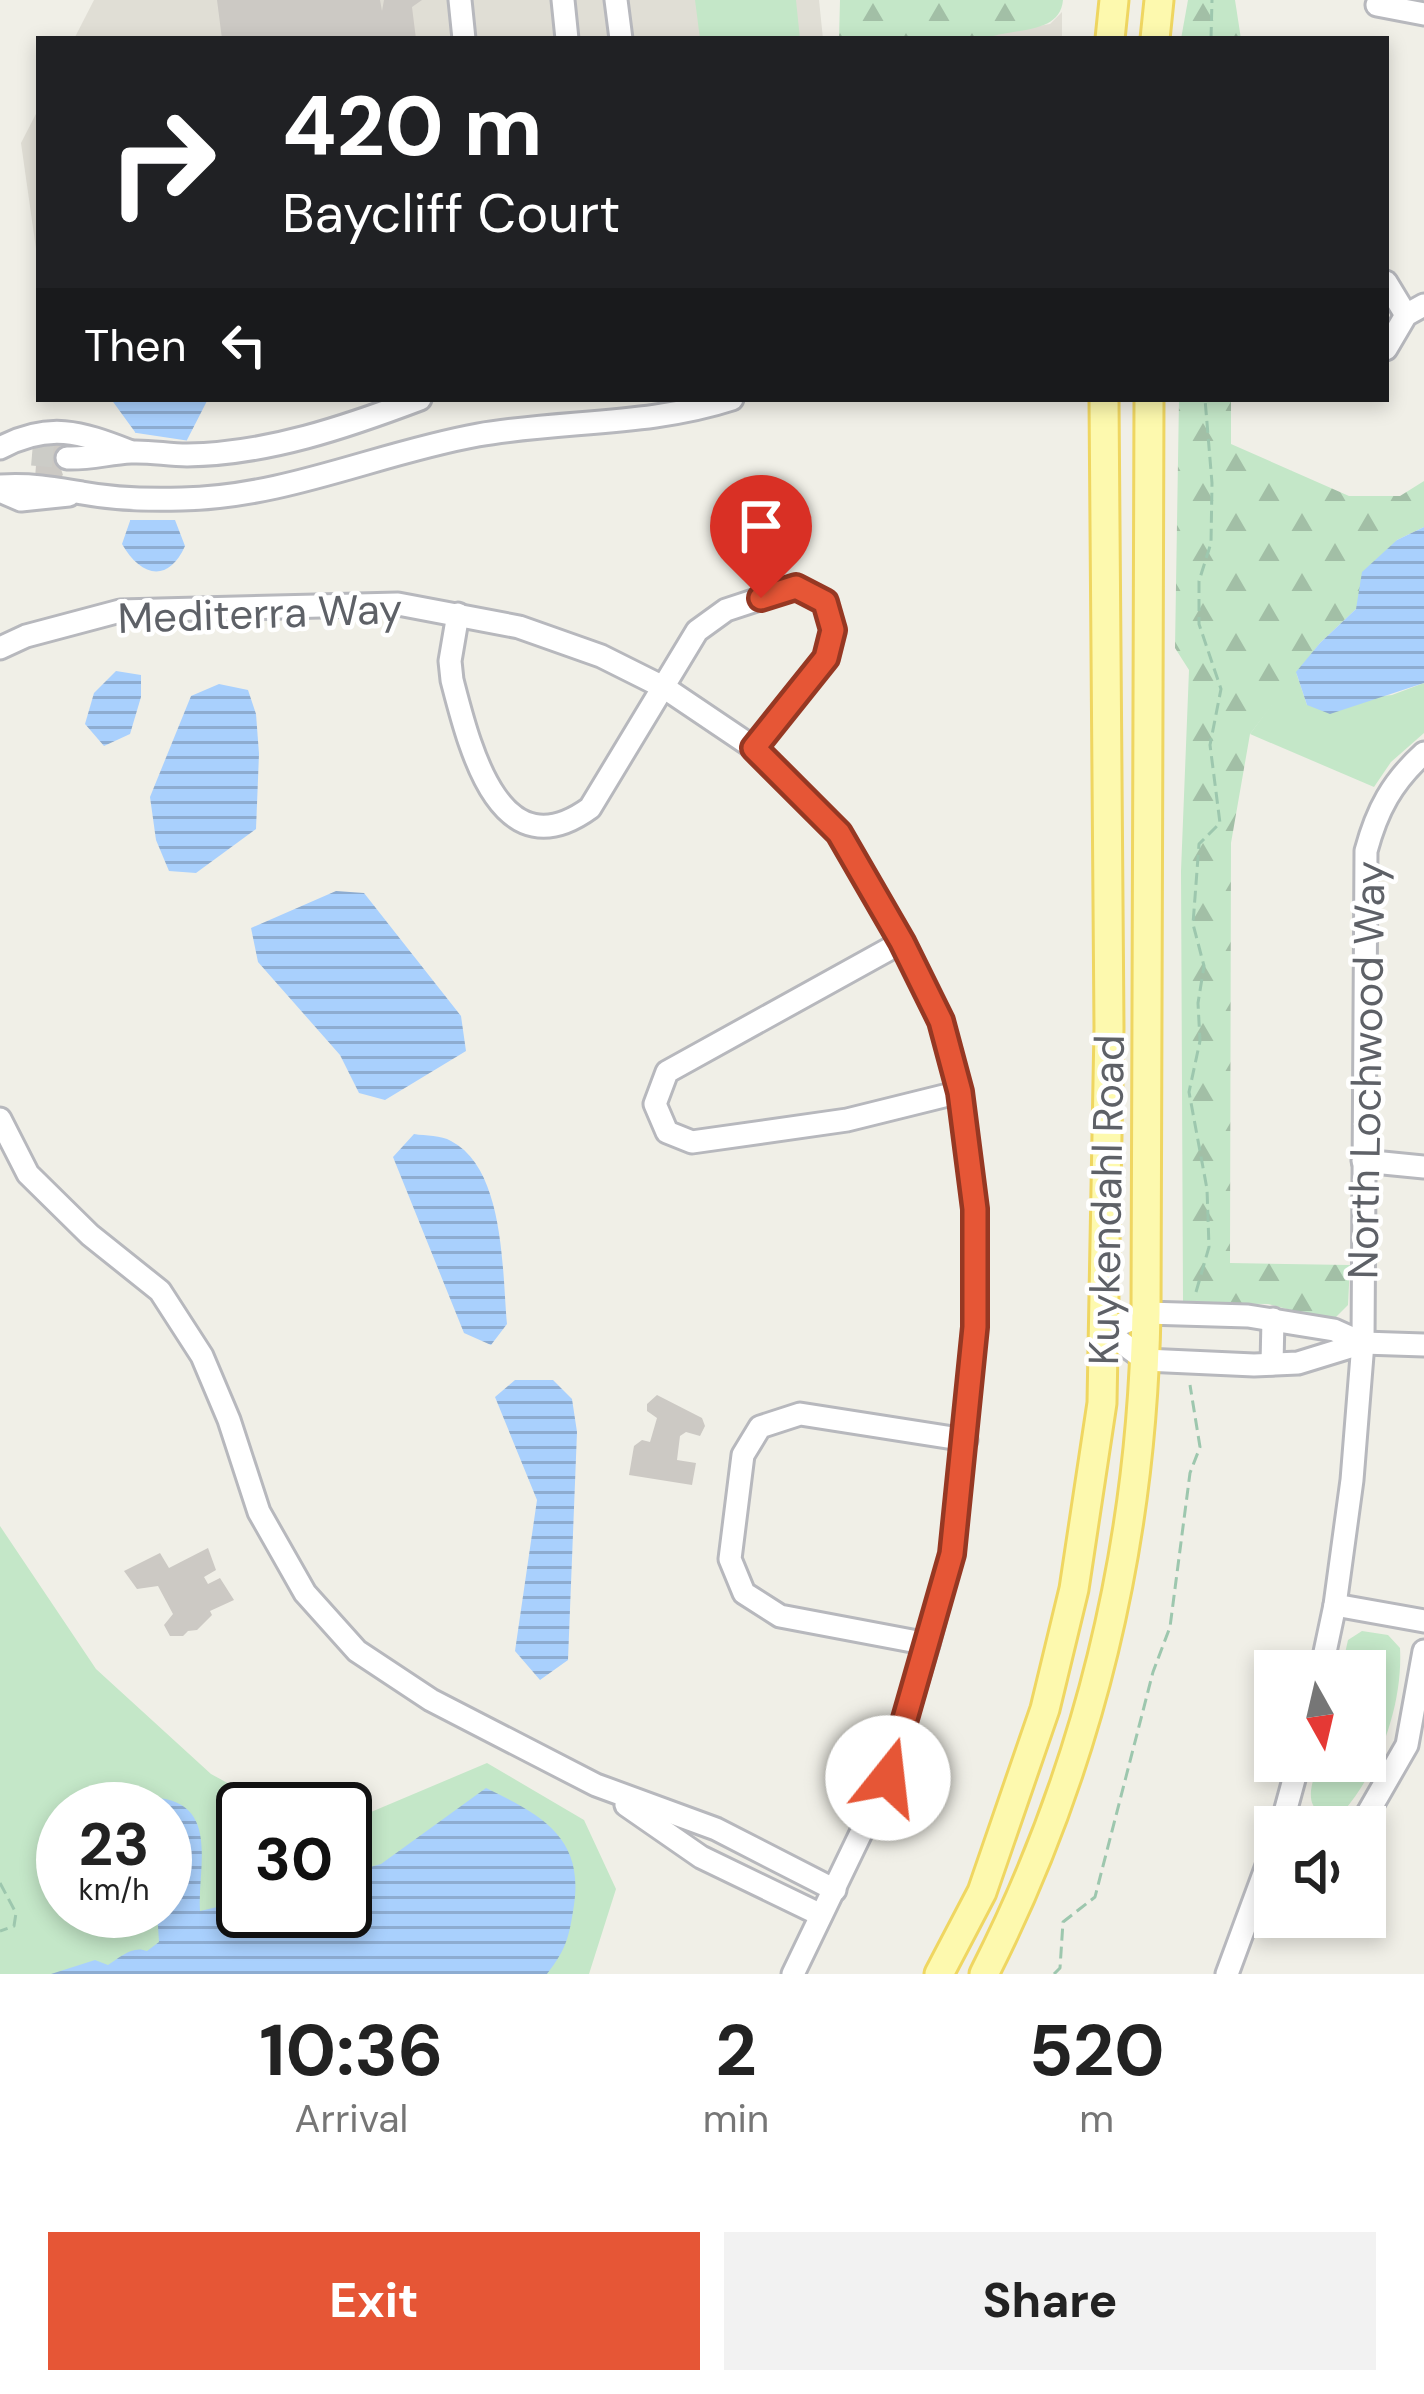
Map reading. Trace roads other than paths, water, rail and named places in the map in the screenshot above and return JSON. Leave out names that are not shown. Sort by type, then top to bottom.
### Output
[{"type":"main road","points":[[1109,36],[1114,0]]},
{"type":"main road","points":[[1155,36],[1159,0]]},
{"type":"main road","name":"Kuykendahl Road","points":[[939,1974],[982,1892],[1056,1670],[1102,1403],[1106,1331],[1104,402]]},
{"type":"main road","name":"Kuykendahl Road","points":[[984,1974],[1046,1841],[1102,1669],[1125,1557],[1146,1313],[1149,402]]},
{"type":"street","points":[[460,0],[464,36]]},
{"type":"street","points":[[562,0],[567,36]]},
{"type":"street","points":[[616,0],[621,36]]},
{"type":"street","points":[[1377,5],[1424,14]]},
{"type":"street","points":[[1389,285],[1415,310],[1389,346]]},
{"type":"street","points":[[68,458],[130,452],[188,455],[277,443],[338,429],[412,402]]},
{"type":"street","points":[[663,402],[689,413]]},
{"type":"street","points":[[0,488],[21,500],[80,493],[183,499],[285,488],[471,436],[544,424],[645,420],[723,402]]},
{"type":"street","points":[[0,449],[25,435],[51,431],[95,438],[130,452]]},
{"type":"street","points":[[277,443],[285,488]]},
{"type":"street","points":[[0,449],[32,455]]},
{"type":"street","points":[[458,614],[450,661],[459,707],[493,797],[509,816],[550,827],[590,808],[697,632],[726,610],[796,587],[825,602],[833,630],[826,658],[754,748]]},
{"type":"street","name":"Mediterra Way","points":[[0,648],[26,636],[120,611],[398,604],[458,614],[560,639],[665,688],[754,748],[839,833],[941,1021],[960,1092],[975,1209],[975,1327],[952,1554],[928,1644],[888,1778],[793,1974]]},
{"type":"street","name":"North Lochwood Way","points":[[1325,1650],[1352,1480],[1363,1343],[1366,851],[1383,800],[1398,776],[1424,753]]},
{"type":"street","points":[[902,942],[667,1072],[655,1104],[667,1132],[692,1142],[847,1120],[960,1092]]},
{"type":"street","points":[[0,1119],[28,1174],[90,1235],[160,1291],[202,1356],[259,1512],[305,1593],[357,1651],[414,1689],[596,1785],[701,1857],[821,1915]]},
{"type":"street","points":[[1363,1161],[1424,1167]]},
{"type":"street","points":[[1363,1343],[1333,1356],[1272,1364],[1145,1360],[1106,1331],[1146,1313],[1188,1314],[1273,1319],[1334,1330],[1363,1343],[1424,1345]]},
{"type":"street","points":[[1272,1364],[1273,1319]]},
{"type":"street","points":[[928,1644],[780,1616],[744,1593],[730,1559],[743,1455],[760,1427],[800,1414],[966,1440]]},
{"type":"street","points":[[1335,1605],[1424,1621]]},
{"type":"street","points":[[1372,1806],[1408,1745],[1424,1651]]},
{"type":"street","points":[[596,1785],[716,1829],[836,1890]]},
{"type":"street","points":[[1227,1974],[1254,1901]]},
{"type":"water","points":[[113,402],[206,402],[187,440],[175,520],[185,546],[162,571],[145,569],[122,544],[130,521],[135,432]]},
{"type":"water","points":[[1424,527],[1424,683],[1330,714],[1307,705],[1296,672],[1356,609],[1362,572],[1397,540]]},
{"type":"water","points":[[116,671],[141,675],[141,697],[130,734],[104,746],[85,724],[94,693]]},
{"type":"water","points":[[219,684],[248,690],[256,714],[256,829],[196,873],[169,871],[156,840],[150,797],[191,696]]},
{"type":"water","points":[[336,891],[364,893],[461,1016],[466,1051],[385,1100],[359,1093],[340,1055],[258,962],[251,928]]},
{"type":"water","points":[[414,1134],[447,1139],[469,1155],[491,1197],[507,1324],[491,1345],[464,1333],[393,1157]]},
{"type":"water","points":[[515,1380],[553,1380],[572,1399],[577,1432],[568,1660],[540,1680],[515,1651],[537,1500],[495,1397]]},
{"type":"water","points":[[486,1788],[541,1819],[565,1845],[575,1882],[563,1949],[547,1974],[51,1974],[95,1960],[108,1965],[127,1953],[147,1951],[159,1938],[192,1938],[192,1815],[201,1842],[200,1911],[216,1907],[216,1938],[372,1938],[372,1866]]},
{"type":"tunnel","points":[[32,455],[67,458]]}]
